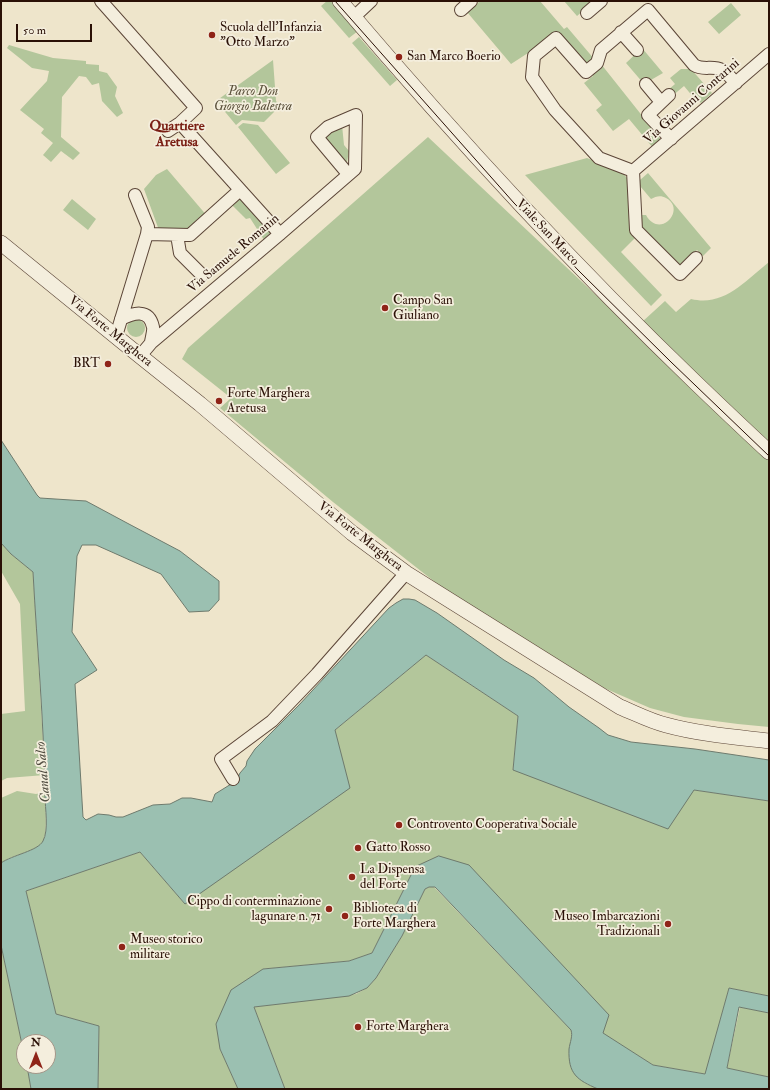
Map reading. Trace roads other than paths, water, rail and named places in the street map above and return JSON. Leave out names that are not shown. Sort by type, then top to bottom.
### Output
[{"type":"street","points":[[101,1],[196,108],[180,123],[168,130]]},
{"type":"street","name":"Viale San Marco","points":[[340,1],[511,195],[581,269],[657,345],[769,452]]},
{"type":"street","points":[[354,17],[371,1]]},
{"type":"street","points":[[461,10],[471,1]]},
{"type":"street","points":[[587,13],[601,1]]},
{"type":"street","points":[[696,258],[680,274],[636,230],[634,171],[598,158],[555,110],[532,77],[534,56],[556,38],[586,72],[597,63],[601,50],[648,10],[694,65],[698,68],[715,67],[721,69],[736,83]]},
{"type":"street","points":[[621,32],[637,50]]},
{"type":"street","name":"Via Giovanni Contarini","points":[[634,171],[769,54]]},
{"type":"street","points":[[646,84],[665,99],[648,115],[671,139]]},
{"type":"street","name":"Via Samuele Romanin","points":[[140,356],[151,343],[355,169],[356,115],[328,128],[316,137],[348,174]]},
{"type":"street","points":[[180,123],[280,234]]},
{"type":"street","points":[[147,234],[190,235],[240,190]]},
{"type":"street","points":[[116,336],[148,227],[135,196]]},
{"type":"street","points":[[177,235],[180,253],[202,275]]},
{"type":"street","name":"Via Forte Marghera","points":[[1,243],[200,404],[352,533],[406,573],[620,707],[665,725],[769,741]]},
{"type":"street","points":[[121,318],[132,313],[147,316],[153,326],[151,343]]},
{"type":"street","points":[[233,779],[221,760],[272,721],[317,674],[406,573]]},
{"type":"tram line","points":[[335,1],[514,203],[579,271],[769,456]]},
{"type":"place","name":"Scuola dell'Infanzia \"Otto Marzo\"","points":[[212,35]]},
{"type":"place","name":"San Marco Boerio","points":[[399,57]]},
{"type":"place","name":"Campo San Giuliano","points":[[385,308]]},
{"type":"place","name":"BRT","points":[[108,364]]},
{"type":"place","name":"Forte Marghera Aretusa","points":[[219,401]]},
{"type":"place","name":"Controvento Cooperativa Sociale","points":[[399,825]]},
{"type":"place","name":"Gatto Rosso","points":[[358,848]]},
{"type":"place","name":"La Dispensa del Forte","points":[[352,877]]},
{"type":"place","name":"Cippo di conterminazione lagunare n. 71","points":[[329,909]]},
{"type":"place","name":"Biblioteca di Forte Marghera","points":[[345,916]]},
{"type":"place","name":"Museo Imbarcazioni Tradizionali","points":[[668,924]]},
{"type":"place","name":"Museo storico militare","points":[[122,947]]},
{"type":"place","name":"Forte Marghera","points":[[358,1027]]},
{"type":"district","name":"Quartiere Aretusa","points":[[177,136]]},
{"type":"park label","name":"Parco Don Giorgio Balestra","points":[[253,100]]},
{"type":"water label","name":"Canal Salso","points":[[44,772]]}]
